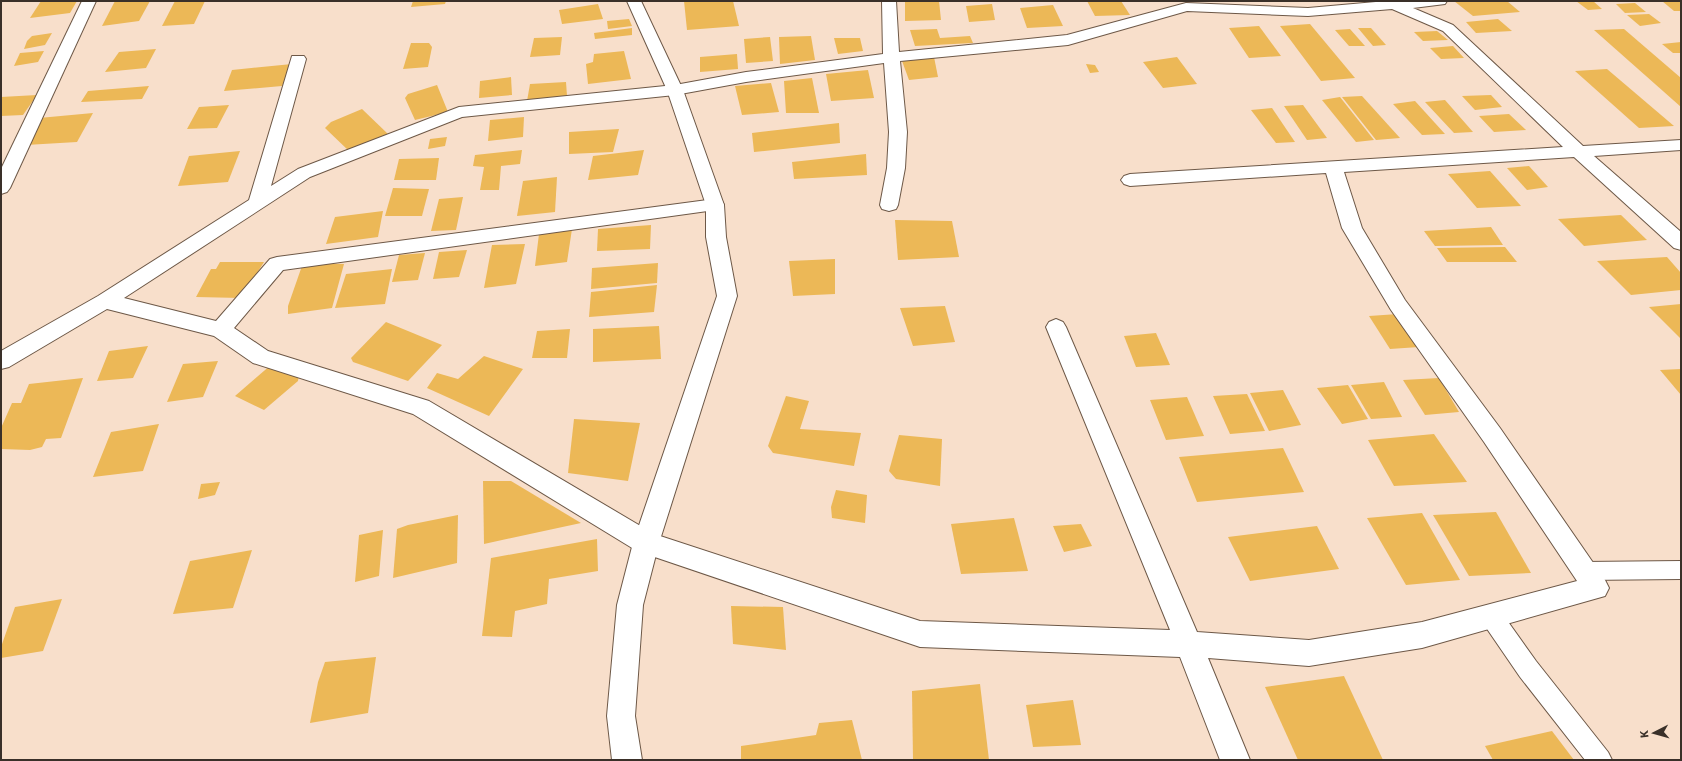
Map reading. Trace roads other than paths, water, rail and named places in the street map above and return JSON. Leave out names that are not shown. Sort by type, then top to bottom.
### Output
[{"type":"street","points":[[1,188],[89,1]]},
{"type":"street","points":[[627,760],[621,716],[630,605],[646,543],[727,296],[716,237],[715,205],[675,90],[634,1]]},
{"type":"street","points":[[889,1],[893,57],[893,90],[898,132],[896,168],[889,205]]},
{"type":"street","points":[[1,361],[105,301],[304,173],[459,112],[675,90],[746,78],[893,57],[1068,40],[1186,7],[1308,12],[1440,1]]},
{"type":"street","points":[[1395,5],[1448,28],[1578,151],[1681,243]]},
{"type":"street","points":[[257,203],[298,59]]},
{"type":"street","points":[[1130,180],[1681,145]]},
{"type":"street","points":[[105,301],[221,330],[261,357],[421,407],[646,543],[920,634],[1189,644],[1309,653],[1422,635],[1596,588],[1492,435],[1398,305],[1352,228],[1333,167]]},
{"type":"street","points":[[221,330],[277,264],[715,205]]},
{"type":"street","points":[[1056,327],[1189,644],[1235,760]]},
{"type":"lane","points":[[1584,571],[1681,570]]},
{"type":"lane","points":[[1491,616],[1528,669],[1600,760]]}]
